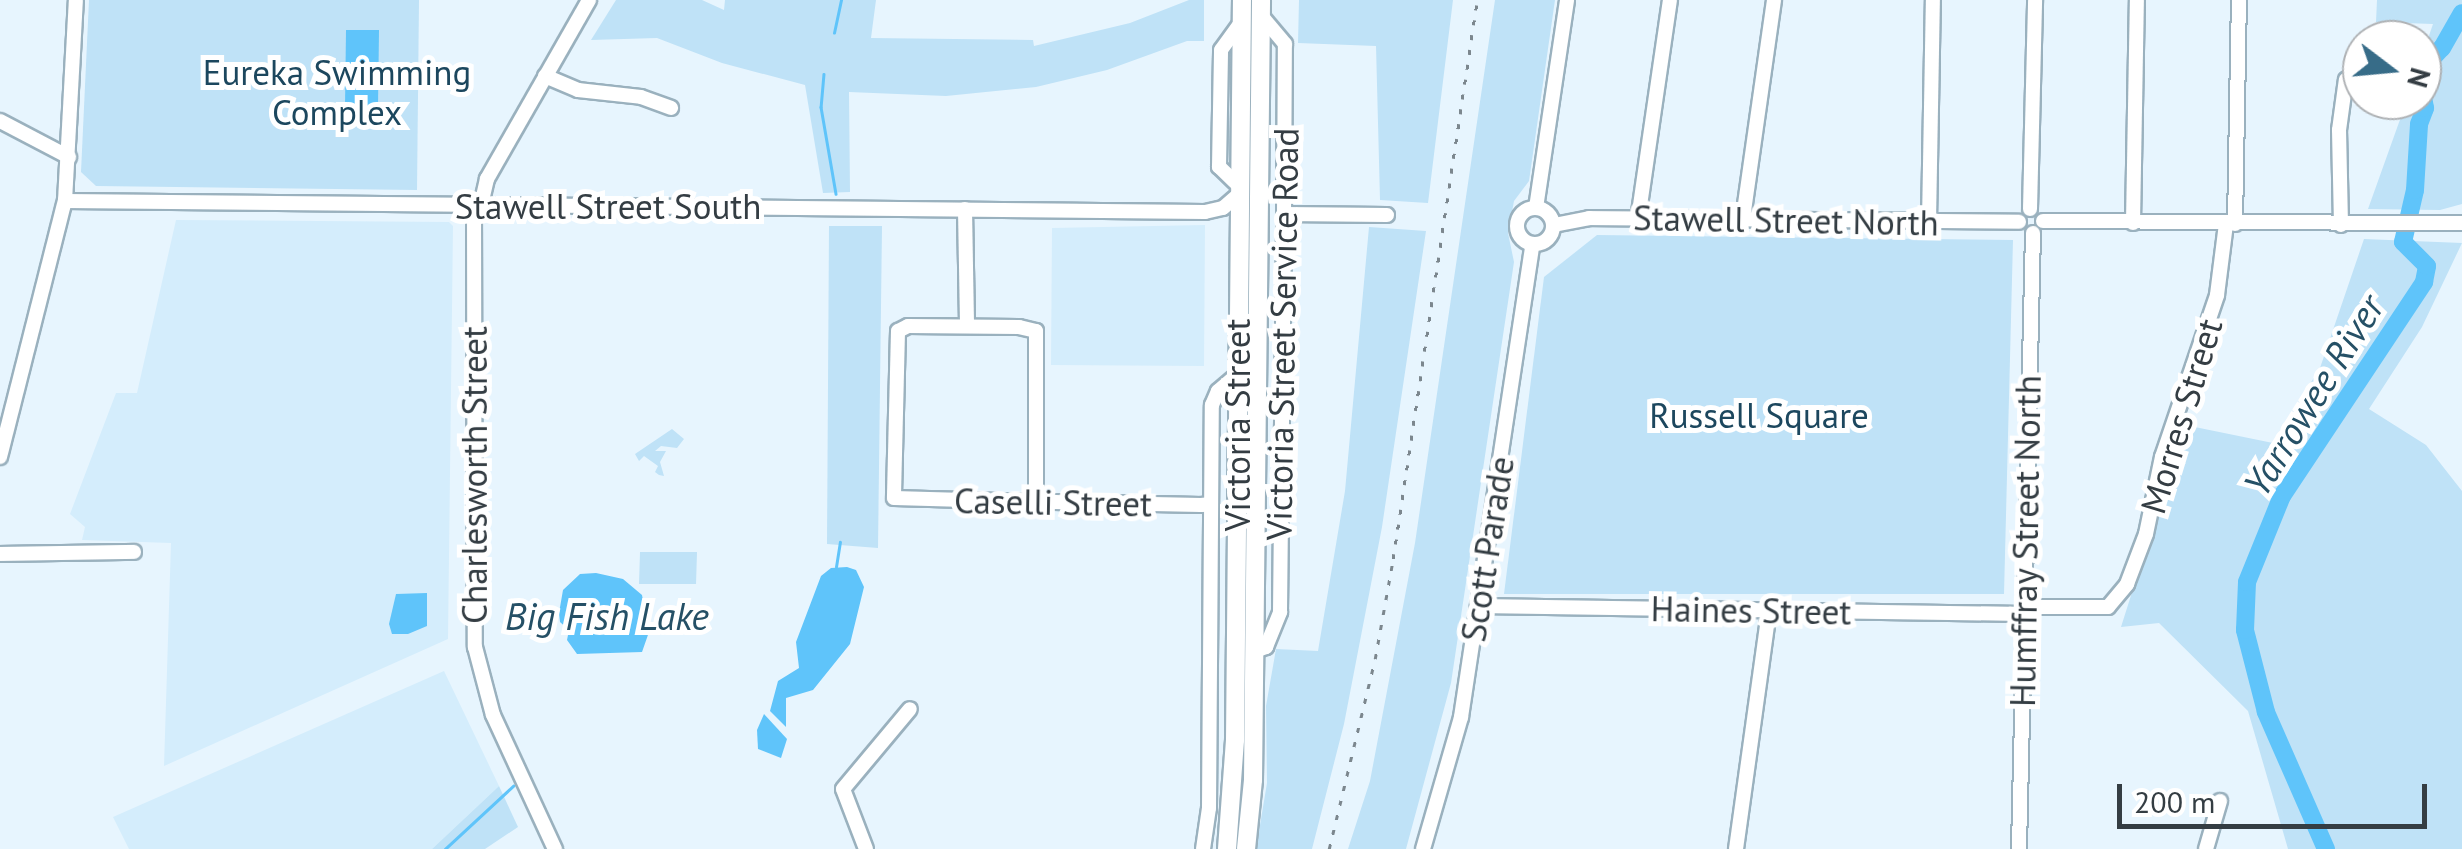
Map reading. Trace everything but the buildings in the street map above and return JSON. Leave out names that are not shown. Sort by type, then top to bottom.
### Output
[{"type":"main road","name":"Victoria Street","points":[[1227,849],[1234,792],[1242,0]]},
{"type":"main road","name":"Victoria Street","points":[[1246,849],[1253,780],[1261,7]]},
{"type":"main road","points":[[1239,218],[1259,201]]},
{"type":"main road","points":[[1235,652],[1255,651]]},
{"type":"street","points":[[0,457],[65,201],[76,0]]},
{"type":"street","name":"Charlesworth Street","points":[[554,849],[494,715],[475,646],[478,205],[486,179],[589,0]]},
{"type":"street","points":[[1536,208],[1568,0]]},
{"type":"street","points":[[1638,219],[1670,0]]},
{"type":"street","points":[[1743,218],[1774,0]]},
{"type":"street","points":[[1929,222],[1933,0]]},
{"type":"street","points":[[2035,0],[2030,209],[2019,222],[2025,231],[2038,227],[2133,223],[2462,223]]},
{"type":"street","points":[[2133,223],[2137,0]]},
{"type":"street","name":"Morres Street","points":[[2116,602],[2143,546],[2162,457],[2217,295],[2231,224],[2240,0]]},
{"type":"street","name":"Victoria Street Service Road","points":[[1255,651],[1266,647],[1280,612],[1284,214],[1285,44],[1261,7]]},
{"type":"street","points":[[545,76],[586,92],[645,98],[671,108]]},
{"type":"street","points":[[2340,225],[2342,113]]},
{"type":"street","points":[[0,122],[69,158]]},
{"type":"street","name":"Stawell Street South","points":[[65,201],[1215,212],[1232,204],[1239,190]]},
{"type":"street","points":[[1536,208],[1550,215],[1554,225],[1548,240],[1532,245],[1522,239],[1517,228],[1526,210],[1536,208]]},
{"type":"street","points":[[965,209],[967,326],[1031,327],[1036,331],[1036,502]]},
{"type":"street","points":[[2030,209],[2040,212],[2038,227]]},
{"type":"street","name":"Stawell Street South","points":[[1151,212],[1239,218]]},
{"type":"street","points":[[1284,214],[1387,215]]},
{"type":"street","name":"Stawell Street North","points":[[1554,225],[1590,218],[2019,222]]},
{"type":"street","name":"Humffray Street North","points":[[2019,849],[2023,610],[2038,227]]},
{"type":"street","name":"Scott Parade","points":[[1423,849],[1461,718],[1532,245]]},
{"type":"street","name":"Caselli Street","points":[[967,326],[908,326],[898,331],[894,498],[1212,504]]},
{"type":"street","name":"Victoria Street Service Road","points":[[1203,849],[1208,820],[1212,653],[1212,400],[1236,376]]},
{"type":"street","points":[[0,554],[134,552]]},
{"type":"street","name":"Haines Street","points":[[1478,606],[2023,610],[2106,607],[2116,602]]},
{"type":"street","points":[[1736,849],[1768,611]]},
{"type":"street","points":[[1212,653],[1235,652]]},
{"type":"street","points":[[866,849],[843,789],[910,709]]},
{"type":"street","points":[[2206,849],[2220,802]]},
{"type":"shaded area","points":[[176,220],[449,222],[453,226],[448,639],[164,766],[171,543],[82,540],[85,527],[70,514],[116,393],[137,393]]},
{"type":"shaded area","points":[[1205,225],[1204,366],[1051,365],[1052,228]]},
{"type":"shaded area","points":[[444,671],[499,786],[432,849],[129,849],[113,817]]},
{"type":"green space","name":"Eureka Swimming Complex","points":[[89,0],[419,0],[417,190],[96,186],[81,172]]},
{"type":"green space","points":[[616,0],[702,0],[724,10],[725,0],[876,0],[871,38],[1033,40],[1034,46],[1130,23],[1189,0],[1204,0],[1204,41],[1187,41],[1107,70],[1036,87],[946,96],[849,92],[850,192],[823,193],[805,85],[722,63],[657,38],[591,40]]},
{"type":"green space","points":[[1299,0],[1453,0],[1428,203],[1380,200],[1376,46],[1298,43]]},
{"type":"green space","points":[[1495,0],[1555,0],[1529,181],[1514,201],[1508,233],[1514,262],[1451,683],[1406,849],[1348,849],[1370,781],[1415,543]]},
{"type":"green space","points":[[2377,0],[2462,0],[2462,204],[2440,210],[2368,209],[2400,120],[2442,120],[2442,20],[2376,20]]},
{"type":"green space","points":[[829,226],[882,226],[878,548],[827,544]]},
{"type":"green space","points":[[1369,227],[1426,231],[1382,527],[1344,724],[1312,849],[1256,849],[1267,783],[1266,706],[1276,649],[1318,651],[1345,491]]},
{"type":"green space","name":"Russell Square","points":[[1597,235],[2013,240],[2004,594],[1504,594],[1544,277]]},
{"type":"green space","points":[[2364,239],[2462,243],[2422,327],[2369,409],[2426,445],[2462,491],[2462,849],[2288,849],[2248,711],[2159,623],[2121,627],[2185,425],[2273,443],[2320,368]]},
{"type":"green space","points":[[672,429],[684,439],[677,448],[661,446],[655,451],[666,451],[660,462],[664,476],[659,475],[655,472],[658,466],[644,456],[639,461],[635,454]]},
{"type":"green space","points":[[640,552],[697,552],[696,584],[639,584]]},
{"type":"green space","points":[[499,786],[518,827],[485,849],[432,849]]},
{"type":"water","points":[[346,30],[379,30],[378,107],[345,107]]},
{"type":"water","points":[[831,568],[856,570],[864,587],[850,644],[813,690],[786,698],[786,727],[770,711],[778,681],[799,668],[796,642],[821,576]]},
{"type":"water","name":"Big Fish Lake","points":[[580,574],[623,579],[642,595],[649,632],[642,652],[577,654],[567,640],[569,630],[560,622],[559,613],[563,590]]},
{"type":"water","points":[[427,593],[427,626],[408,634],[392,634],[389,624],[396,594]]},
{"type":"water","points":[[764,714],[787,739],[781,758],[758,749],[757,730]]},
{"type":"waterway","points":[[834,33],[841,0]]},
{"type":"waterway","name":"Yarrowee River","points":[[2442,48],[2462,13]]},
{"type":"waterway","points":[[824,74],[821,107],[836,194]]},
{"type":"waterway","name":"Yarrowee River","points":[[2326,849],[2266,712],[2245,630],[2247,582],[2282,496],[2424,282],[2427,266],[2403,242],[2415,190],[2420,120]]},
{"type":"waterway","points":[[836,567],[840,542]]},
{"type":"waterway","points":[[445,849],[513,786]]},
{"type":"railway","points":[[1329,849],[1375,659],[1393,559],[1477,0]]}]
